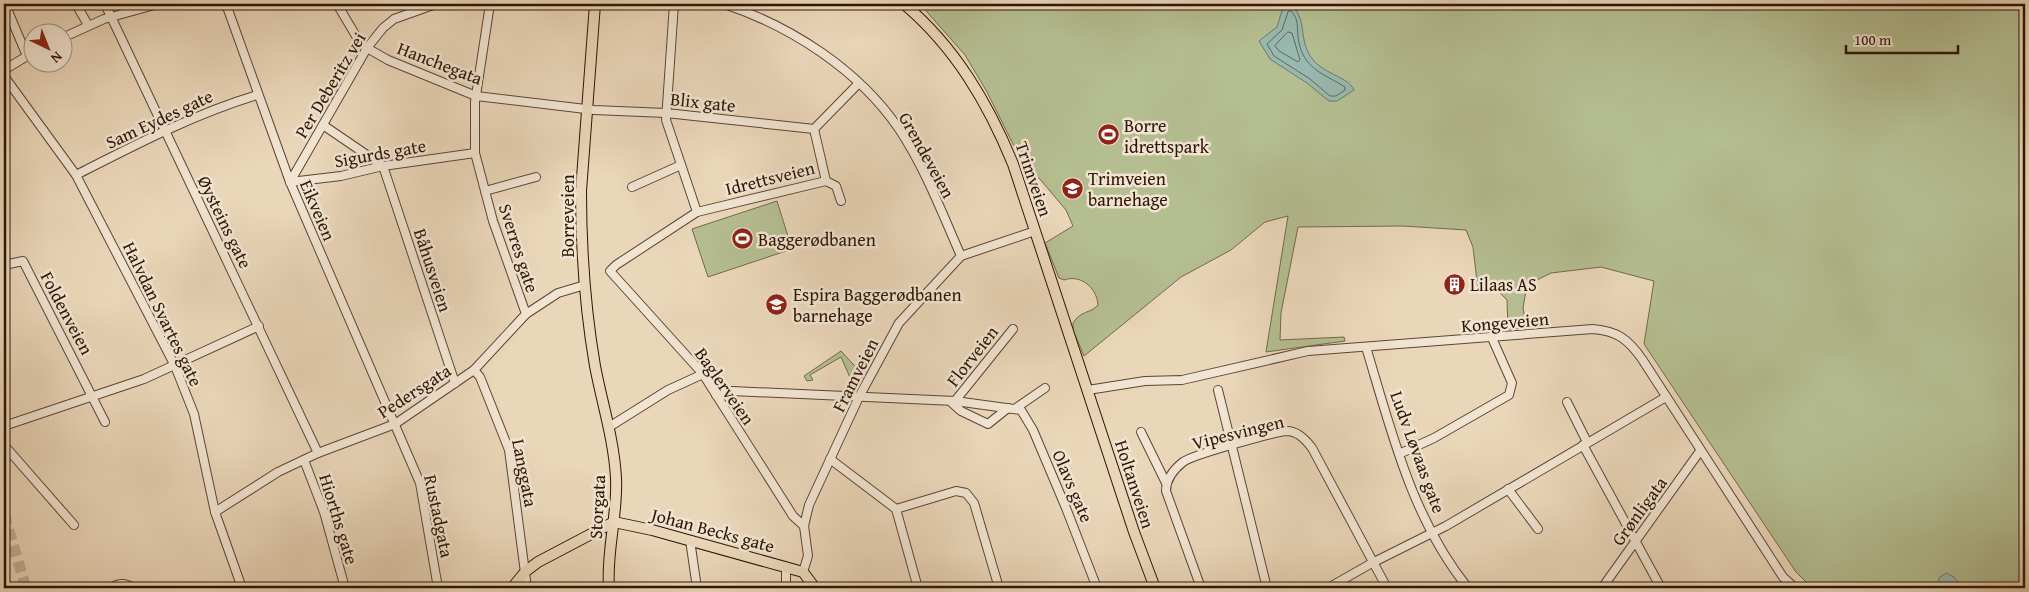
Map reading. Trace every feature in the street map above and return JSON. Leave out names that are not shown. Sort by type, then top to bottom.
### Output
[{"type":"main road","name":"Borreveien","points":[[595,4],[581,199],[585,285],[596,368],[609,427]]},
{"type":"main road","name":"Trimveien","points":[[904,4],[944,44],[988,107],[1013,164],[1088,390]]},
{"type":"main road","name":"Holtanveien","points":[[1088,390],[1134,532],[1155,588]]},
{"type":"main road","name":"Storgata","points":[[608,588],[616,479],[609,427]]},
{"type":"main road","points":[[512,588],[526,571],[538,562],[614,522]]},
{"type":"main road","name":"Johan Becks gate","points":[[614,522],[635,525],[803,572]]},
{"type":"main road","points":[[803,572],[815,588]]},
{"type":"street","points":[[5,4],[22,38]]},
{"type":"street","points":[[76,4],[88,26]]},
{"type":"street","name":"Øysteins gate","points":[[105,4],[164,132],[259,326],[318,453]]},
{"type":"street","points":[[72,33],[111,17],[158,4]]},
{"type":"street","name":"Eikveien","points":[[226,4],[290,182],[396,424]]},
{"type":"street","name":"Hanchegata","points":[[337,4],[360,41],[367,48],[388,60],[476,96],[587,109]]},
{"type":"street","name":"Per Deberitz vei","points":[[290,182],[367,48],[394,19],[436,4]]},
{"type":"street","name":"Sverres gate","points":[[490,4],[476,96],[475,153],[511,274],[526,314]]},
{"type":"street","points":[[674,4],[666,113],[680,165],[697,212]]},
{"type":"street","name":"Grendeveien","points":[[724,4],[774,24],[809,44],[860,84],[878,102],[910,146],[933,190],[961,256]]},
{"type":"street","points":[[4,70],[22,59]]},
{"type":"street","name":"Halvdan Svartes gate","points":[[4,76],[76,175],[175,366],[194,414],[215,512],[242,588]]},
{"type":"street","points":[[814,129],[860,84]]},
{"type":"street","name":"Sam Eydes gate","points":[[76,175],[218,107],[257,94]]},
{"type":"street","name":"Blix gate","points":[[587,109],[666,113],[814,129]]},
{"type":"street","points":[[322,125],[383,166]]},
{"type":"street","name":"Idrettsveien","points":[[610,271],[616,264],[697,212],[826,181],[814,129]]},
{"type":"street","name":"Sigurds gate","points":[[290,182],[341,176],[383,166],[475,153]]},
{"type":"street","points":[[632,186],[680,165]]},
{"type":"street","name":"Båhusveien","points":[[383,166],[455,383]]},
{"type":"street","name":"Sverres gate","points":[[485,191],[536,177]]},
{"type":"street","points":[[826,181],[836,186],[841,201]]},
{"type":"street","name":"Framveien","points":[[803,572],[808,556],[804,526],[809,505],[859,397],[899,324],[961,256],[1035,231]]},
{"type":"street","name":"Foldenveien","points":[[4,265],[23,261],[94,397]]},
{"type":"street","name":"Baglerveien","points":[[610,271],[703,374],[793,516],[804,526]]},
{"type":"street","name":"Pedersgata","points":[[215,512],[278,472],[318,453],[396,424],[474,370],[526,314],[558,292],[585,285]]},
{"type":"street","points":[[4,426],[94,397],[175,366],[259,326]]},
{"type":"street","name":"Florveien","points":[[953,402],[1013,329]]},
{"type":"street","name":"Kongeveien","points":[[1088,390],[1144,381],[1182,380],[1308,351],[1593,329],[1614,332],[1621,335],[1632,346],[1783,577],[1795,588]]},
{"type":"street","points":[[1399,454],[1434,438],[1509,395],[1512,383],[1492,338]]},
{"type":"street","name":"Ludv Løvaas gate","points":[[1366,347],[1399,454],[1416,500],[1447,560],[1468,588]]},
{"type":"street","name":"Langgata","points":[[474,370],[480,377],[509,450],[527,588]]},
{"type":"street","points":[[609,427],[668,390],[703,374]]},
{"type":"street","points":[[953,402],[961,411],[988,424],[1045,388]]},
{"type":"street","points":[[716,395],[732,390],[953,402],[1012,408]]},
{"type":"street","points":[[1218,390],[1233,444],[1267,588]]},
{"type":"street","points":[[1328,588],[1508,489],[1666,396]]},
{"type":"street","points":[[94,397],[106,422]]},
{"type":"street","points":[[1567,402],[1585,444],[1661,588]]},
{"type":"street","name":"Olavs gate","points":[[1012,408],[1021,410],[1032,430],[1097,588]]},
{"type":"street","name":"Rustadgata","points":[[396,424],[420,483],[438,588]]},
{"type":"street","name":"Vipesvingen","points":[[1166,483],[1171,473],[1184,461],[1233,444],[1287,431],[1301,436],[1312,448],[1387,588]]},
{"type":"street","points":[[1142,432],[1166,483],[1166,491],[1201,588]]},
{"type":"street","points":[[4,445],[74,525]]},
{"type":"street","name":"Grønligata","points":[[1602,588],[1700,451]]},
{"type":"street","points":[[830,459],[896,509],[918,588]]},
{"type":"street","name":"Hiorths gate","points":[[304,460],[324,512],[345,588]]},
{"type":"street","points":[[1508,489],[1538,529]]},
{"type":"street","points":[[896,509],[962,490],[969,495],[974,502],[999,588]]},
{"type":"street","points":[[690,540],[697,588]]},
{"type":"street","points":[[786,567],[786,588]]},
{"type":"street","points":[[110,588],[118,584],[124,584],[133,588]]},
{"type":"green space","points":[[920,4],[2025,4],[2025,588],[1812,588],[1796,572],[1644,344],[1654,281],[1601,267],[1551,273],[1527,285],[1523,308],[1527,328],[1508,329],[1507,300],[1498,291],[1478,290],[1473,247],[1466,230],[1403,226],[1298,227],[1281,313],[1280,340],[1344,337],[1345,341],[1266,352],[1288,216],[1265,222],[1231,250],[1181,277],[1084,356],[1073,330],[1073,323],[1079,316],[1098,305],[1095,293],[1082,281],[1059,278],[1045,243],[1073,226],[1066,210],[1039,178],[1031,180],[987,92],[965,55]]},
{"type":"green space","name":"Baggerødbanen","points":[[777,201],[792,249],[708,277],[692,229]]},
{"type":"green space","points":[[841,351],[863,375],[861,382],[852,382],[841,357],[810,375],[813,380],[807,381],[804,376]]},
{"type":"water","points":[[1284,4],[1290,4],[1299,15],[1304,41],[1314,61],[1327,71],[1346,81],[1354,90],[1337,101],[1329,101],[1307,83],[1270,59],[1259,41],[1277,27]]},
{"type":"water","points":[[1946,573],[1954,577],[1962,588],[1938,588],[1939,578]]},
{"type":"tunnel","points":[[4,514],[26,588]]},
{"type":"place","name":"Borre idrettspark","points":[[1108,135]]},
{"type":"place","name":"Trimveien barnehage","points":[[1072,188]]},
{"type":"place","name":"Baggerødbanen","points":[[742,239]]},
{"type":"place","name":"Lilaas AS","points":[[1454,284]]},
{"type":"place","name":"Espira Baggerødbanen barnehage","points":[[777,304]]}]
